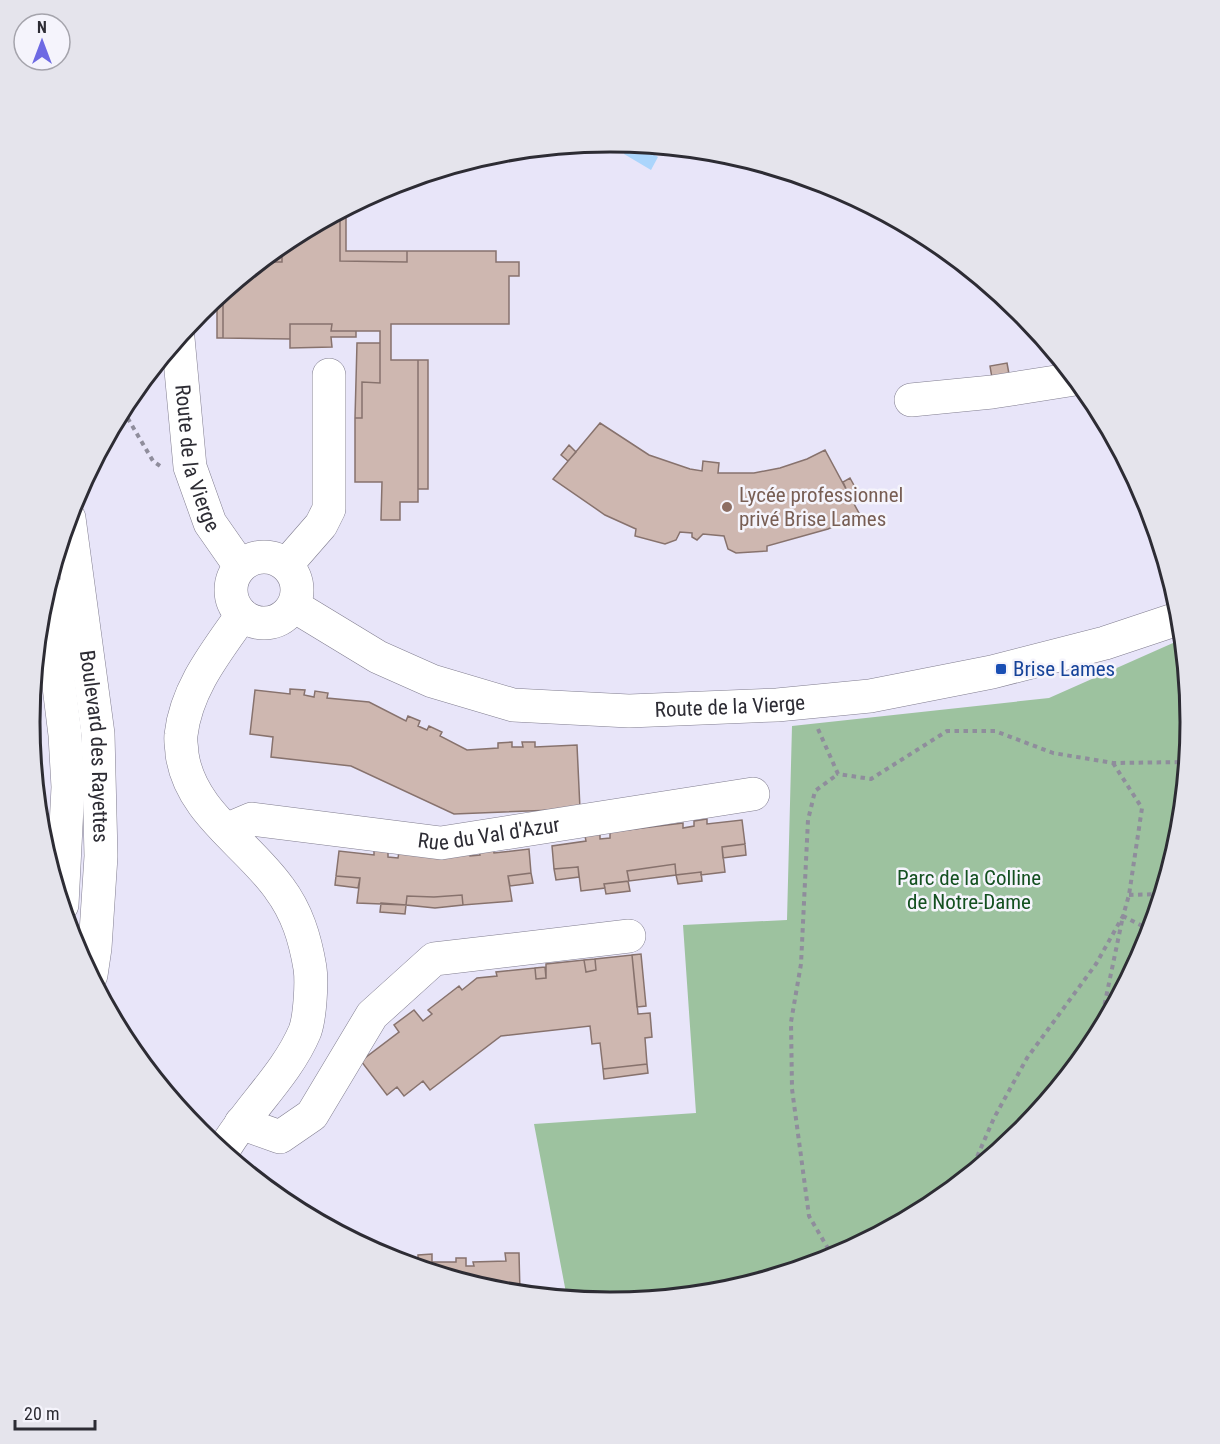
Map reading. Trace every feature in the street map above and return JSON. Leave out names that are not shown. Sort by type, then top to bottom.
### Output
[{"type":"street","name":"Route de la Vierge","points":[[179,350],[190,467],[210,523],[240,566]]},
{"type":"street","points":[[287,564],[321,525],[329,509],[329,375]]},
{"type":"street","points":[[911,400],[992,392],[1066,380]]},
{"type":"street","name":"Boulevard des Rayettes","points":[[71,541],[98,734],[100,856],[93,961]]},
{"type":"street","points":[[268,556],[287,564],[298,588],[294,606],[288,614],[280,619],[260,623],[242,615],[231,597],[234,575],[240,566],[248,560],[268,556]]},
{"type":"street","name":"Route de la Vierge","points":[[294,606],[378,657],[432,681],[513,705],[629,711],[806,702],[870,696],[992,672],[1105,643],[1171,621]]},
{"type":"street","points":[[228,1144],[283,1070],[305,1029],[312,981],[307,950],[298,918],[279,887],[204,806],[184,771],[180,737],[198,678],[242,615]]},
{"type":"street","name":"Boulevard des Rayettes","points":[[50,616],[65,735],[68,787],[63,880]]},
{"type":"street","name":"Rue du Val d'Azur","points":[[226,830],[252,819],[441,843],[753,794]]},
{"type":"street","points":[[241,1123],[280,1137],[312,1115],[372,1015],[434,959],[629,936]]},
{"type":"path","points":[[129,418],[153,461],[165,470],[190,467]]},
{"type":"path","points":[[806,702],[837,774]]},
{"type":"path","points":[[828,1248],[809,1216],[792,1089],[791,1022],[801,964],[808,820],[815,791],[837,774],[871,778],[947,731],[995,731],[1053,753],[1113,763],[1178,762]]},
{"type":"path","points":[[1105,1004],[1129,895],[1142,808],[1113,763]]},
{"type":"path","points":[[1129,895],[1152,894]]},
{"type":"path","points":[[1123,916],[1141,926]]},
{"type":"path","points":[[977,1157],[994,1118],[1027,1058],[1096,964],[1123,916]]},
{"type":"green space","name":"Parc de la Colline de Notre-Dame","points":[[1174,643],[1180,722],[1178,759],[1169,833],[1160,869],[1136,940],[1121,974],[1084,1038],[1062,1069],[1013,1125],[957,1174],[926,1196],[862,1233],[793,1261],[721,1281],[684,1287],[610,1292],[565,1289],[534,1124],[696,1113],[683,925],[787,920],[792,726],[1049,698]]},
{"type":"water","points":[[624,154],[654,155],[658,157],[651,170]]},
{"type":"building","points":[[346,218],[346,251],[407,251],[407,262],[340,261],[340,221]]},
{"type":"building","points":[[340,221],[340,261],[407,262],[407,251],[496,251],[496,262],[519,262],[519,276],[509,276],[509,324],[391,324],[391,360],[418,360],[418,502],[400,502],[400,520],[381,520],[382,482],[355,482],[355,418],[362,418],[362,382],[380,383],[380,331],[331,331],[332,324],[290,324],[290,339],[223,338],[223,305],[263,270],[274,262],[282,262],[282,257]]},
{"type":"building","points":[[223,305],[223,338],[217,338],[217,310]]},
{"type":"building","points":[[290,324],[332,324],[331,331],[356,331],[356,337],[331,337],[332,347],[290,348]]},
{"type":"building","points":[[357,343],[380,343],[380,383],[362,382],[362,418],[355,418]]},
{"type":"building","points":[[418,360],[428,360],[428,489],[418,489]]},
{"type":"building","points":[[1007,363],[1009,374],[992,378],[990,366]]},
{"type":"building","points":[[600,423],[649,455],[702,471],[703,461],[719,463],[718,473],[754,473],[780,468],[825,450],[860,515],[828,529],[767,546],[767,551],[736,553],[728,549],[724,536],[703,534],[697,540],[692,537],[692,533],[680,532],[676,540],[665,544],[635,536],[636,529],[605,515],[553,479]]},
{"type":"building","points":[[569,445],[576,452],[568,461],[561,455]]},
{"type":"building","points":[[850,478],[856,489],[848,493],[843,482]]},
{"type":"building","points":[[290,689],[305,690],[304,695],[314,697],[315,691],[328,693],[327,698],[369,702],[406,721],[408,716],[420,721],[418,726],[427,730],[429,726],[442,732],[440,736],[467,750],[498,748],[498,743],[512,742],[512,747],[523,747],[522,742],[535,742],[535,747],[577,745],[580,809],[454,814],[351,766],[271,757],[273,737],[250,734],[255,690],[290,694]]},
{"type":"building","points":[[707,819],[707,824],[742,820],[745,844],[722,847],[725,872],[676,875],[675,864],[627,871],[629,881],[604,884],[605,888],[581,891],[578,867],[554,869],[552,846],[586,841],[585,836],[600,834],[600,839],[610,838],[610,832],[683,823],[683,828],[694,826],[694,821]]},
{"type":"building","points":[[745,844],[746,855],[723,858],[722,847]]},
{"type":"building","points":[[493,848],[494,853],[529,849],[531,873],[508,876],[512,901],[463,905],[462,895],[407,896],[406,905],[357,903],[360,878],[336,876],[339,851],[374,855],[374,850],[388,851],[388,857],[398,858],[399,852],[469,851],[470,856],[480,855],[479,850]]},
{"type":"building","points":[[675,864],[676,875],[629,881],[627,871]]},
{"type":"building","points":[[578,867],[579,877],[556,880],[554,869]]},
{"type":"building","points":[[701,872],[702,881],[678,884],[676,875]]},
{"type":"building","points":[[531,873],[533,883],[510,886],[508,876]]},
{"type":"building","points":[[336,876],[360,878],[358,888],[335,885]]},
{"type":"building","points":[[628,881],[630,891],[606,894],[604,884]]},
{"type":"building","points":[[462,895],[463,905],[435,908],[406,905],[407,896]]},
{"type":"building","points":[[381,903],[406,905],[405,914],[380,912]]},
{"type":"building","points":[[641,954],[646,1006],[637,1007],[632,955]]},
{"type":"building","points":[[632,955],[638,1014],[650,1013],[652,1037],[645,1038],[647,1064],[603,1069],[600,1043],[592,1044],[590,1026],[501,1036],[430,1090],[423,1081],[404,1096],[397,1087],[387,1095],[361,1061],[399,1032],[394,1025],[414,1010],[423,1021],[432,1014],[428,1010],[459,986],[462,990],[477,978],[497,976],[496,972],[535,968],[536,979],[546,978],[546,964],[584,960],[586,972],[596,970],[595,959]]},
{"type":"building","points":[[595,959],[596,970],[586,972],[584,960]]},
{"type":"building","points":[[545,967],[546,978],[536,979],[535,968]]},
{"type":"building","points":[[647,1064],[648,1073],[604,1079],[603,1069]]},
{"type":"building","points":[[505,1253],[519,1253],[520,1284],[463,1272],[418,1258],[418,1255],[432,1254],[432,1262],[456,1262],[456,1258],[466,1258],[466,1266],[474,1266],[473,1262],[506,1261]]},
{"type":"place","name":"Lycée professionnel privé Brise Lames","points":[[727,507]]},
{"type":"place","name":"Brise Lames","points":[[1001,669]]}]
